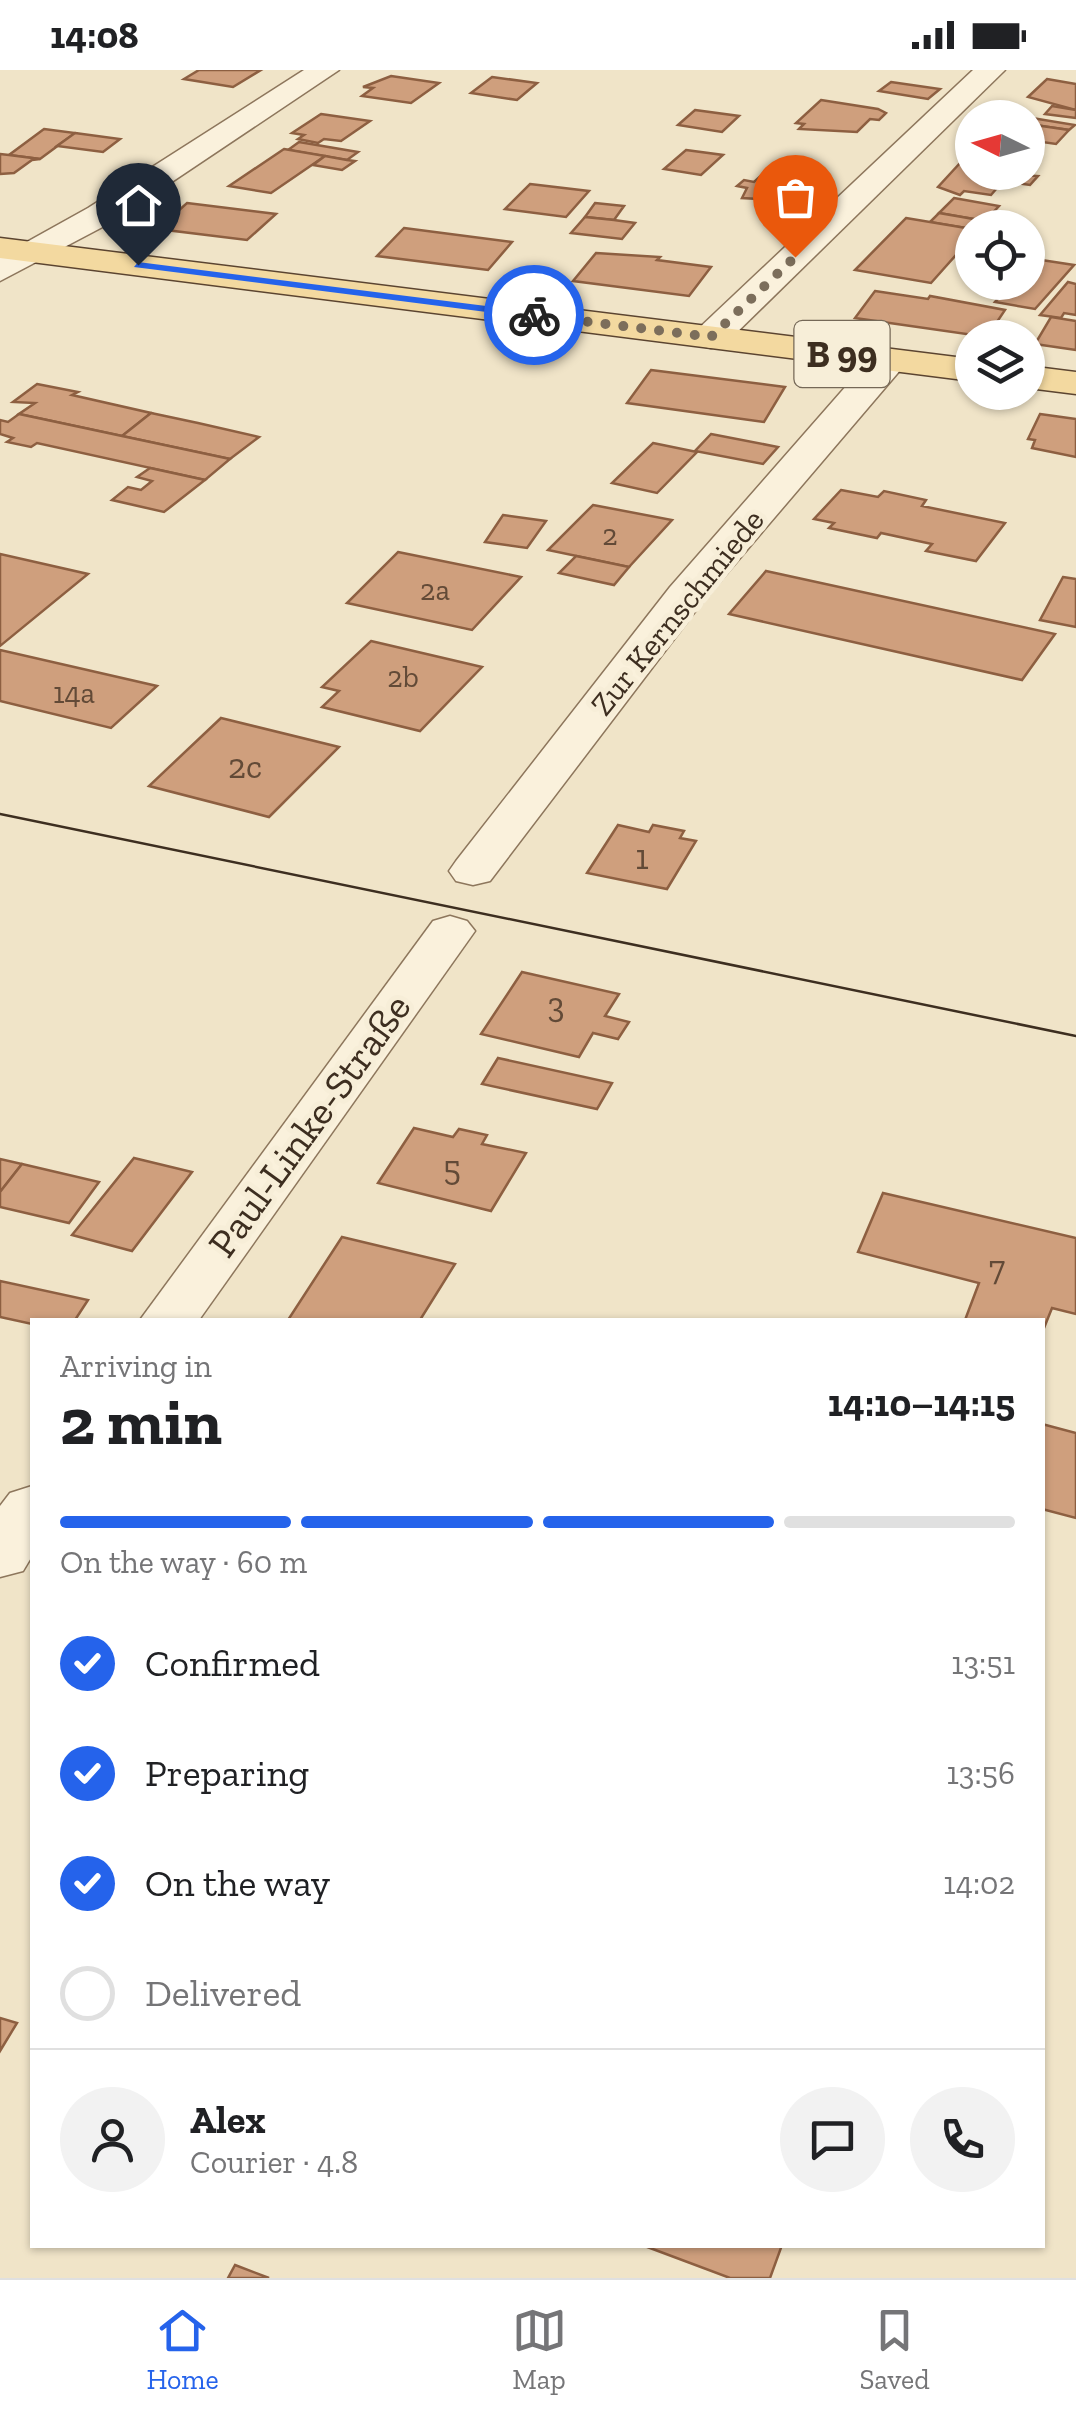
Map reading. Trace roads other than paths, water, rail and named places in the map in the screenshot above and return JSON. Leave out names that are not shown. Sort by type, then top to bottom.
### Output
[{"type":"main road","name":"B 99","points":[[15,250],[955,368]]},
{"type":"main road","points":[[1045,379],[1076,383]]},
{"type":"street","points":[[0,271],[15,250],[100,215],[324,70]]},
{"type":"street","points":[[711,337],[990,70]]},
{"type":"street","name":"Zur Kernschmiede","points":[[473,872],[685,596],[889,360]]},
{"type":"street","name":"Paul-Linke-Straße","points":[[170,1318],[450,931]]},
{"type":"street","points":[[0,1554],[30,1512]]},
{"type":"tram line","points":[[0,814],[1076,1036]]}]
